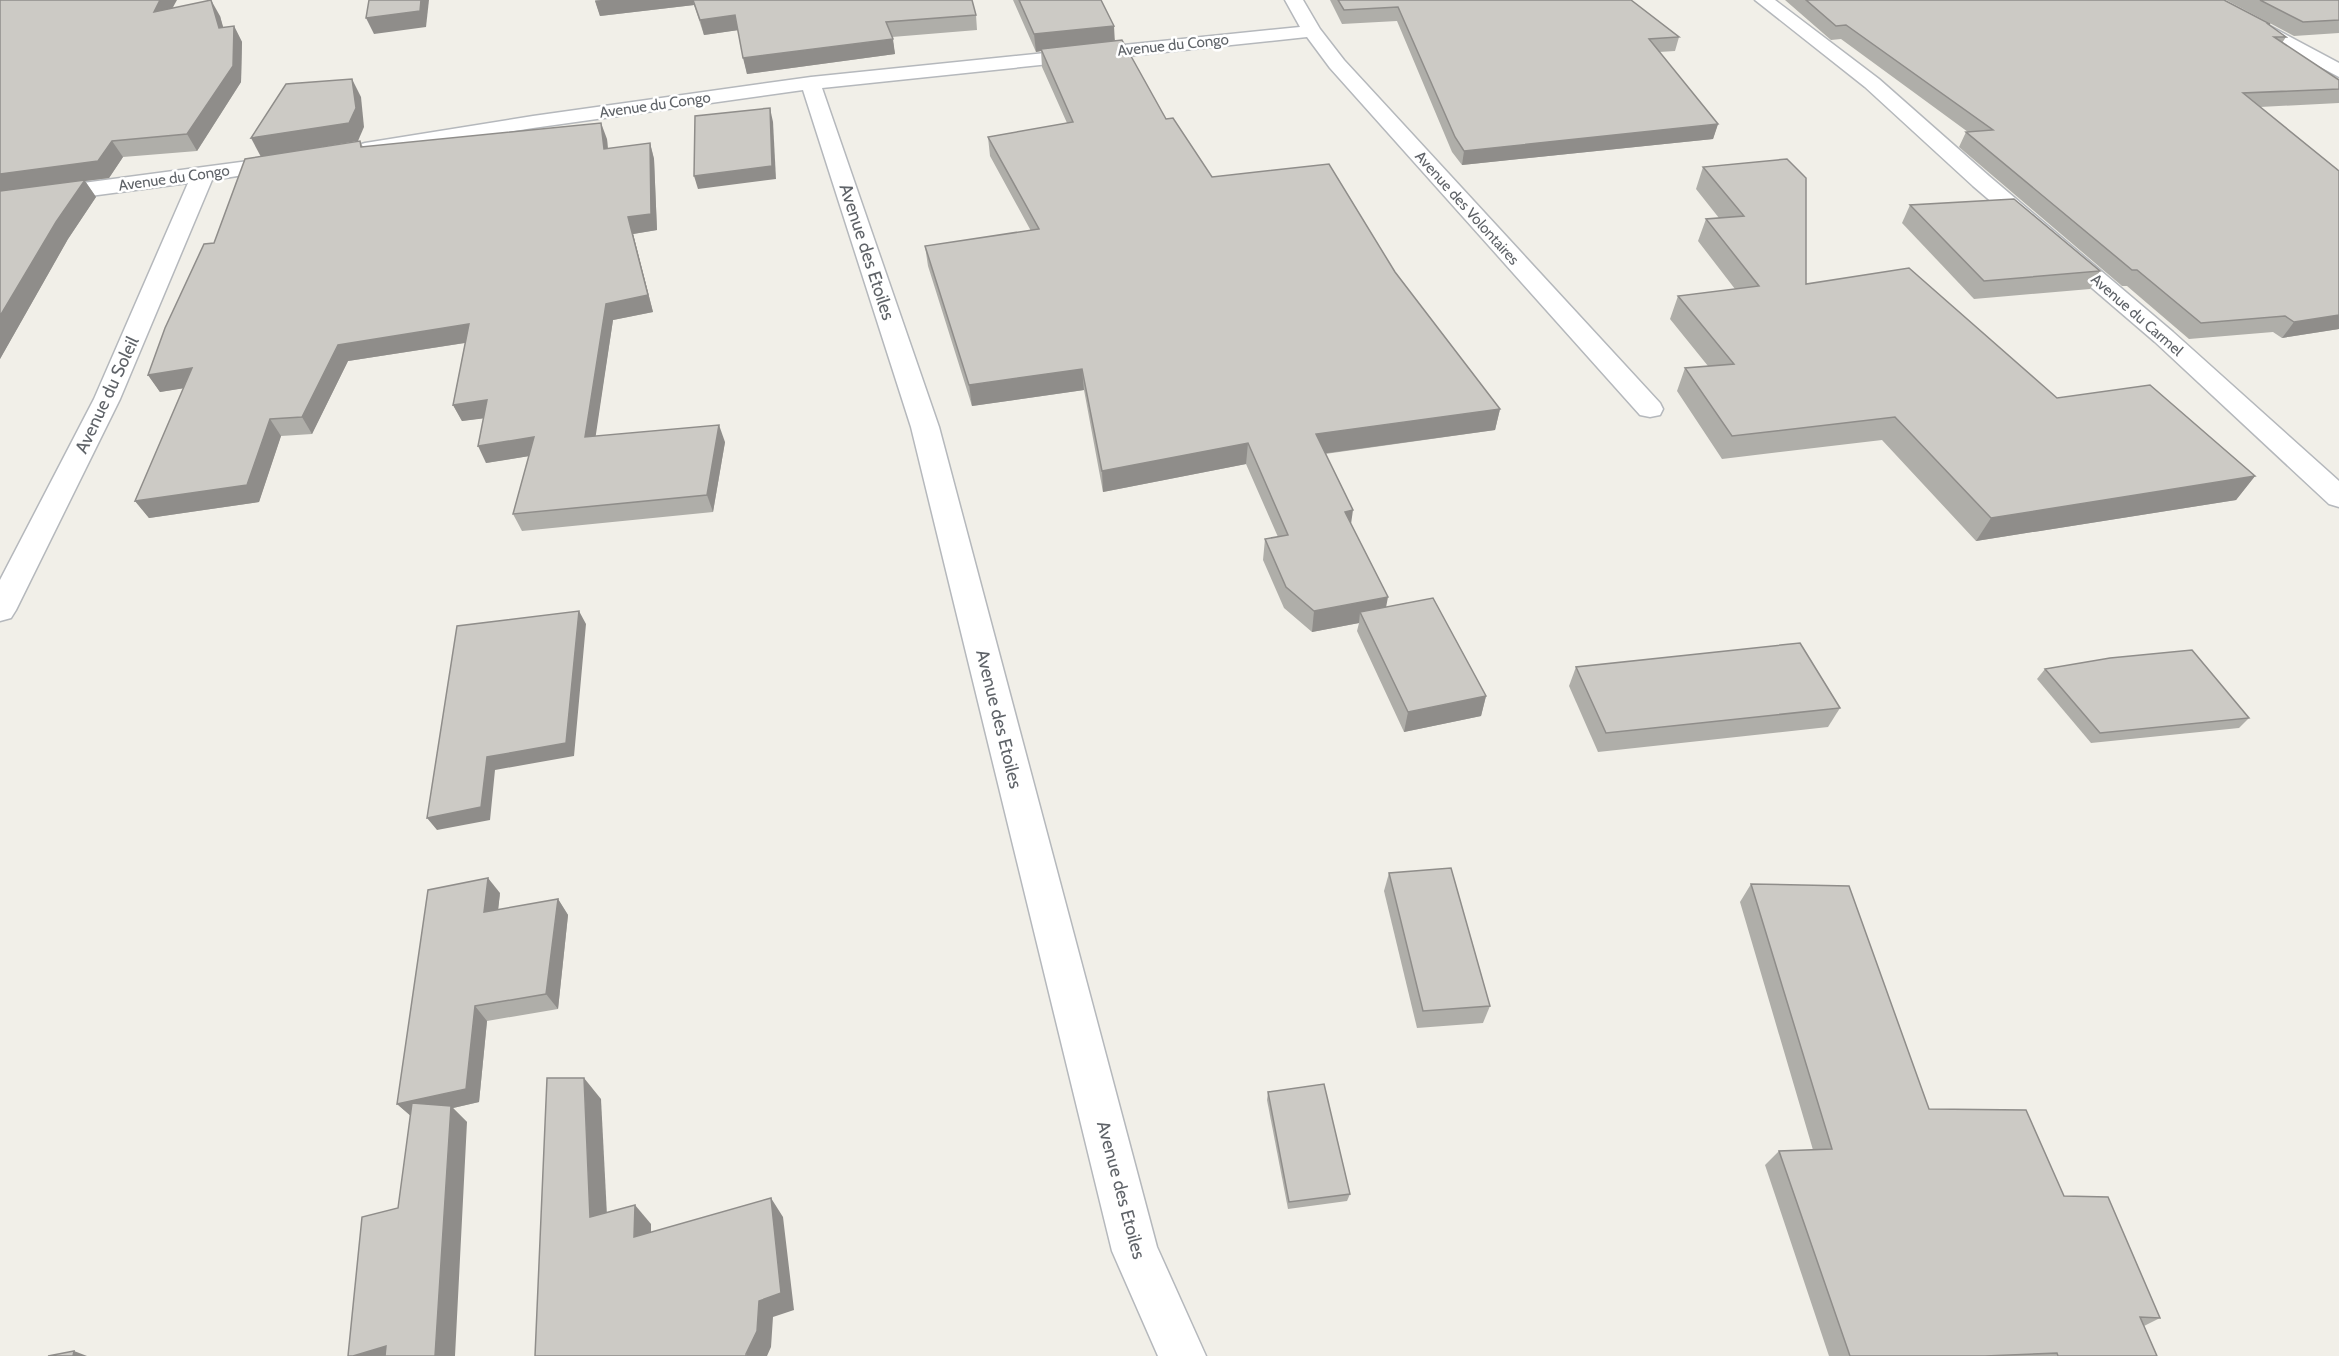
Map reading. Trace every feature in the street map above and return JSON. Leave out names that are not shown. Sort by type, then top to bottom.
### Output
[{"type":"street","name":"Avenue des Volontaires","points":[[1294,0],[1337,64],[1650,409]]},
{"type":"street","name":"Avenue du Carmel","points":[[1764,0],[1872,83],[1981,181],[2164,337],[2339,497]]},
{"type":"street","points":[[2208,0],[2339,71]]},
{"type":"street","name":"Avenue du Congo","points":[[345,153],[533,122],[811,83],[1312,30]]},
{"type":"street","name":"Avenue des Etoiles","points":[[811,83],[925,427],[1135,1251],[1182,1356]]},
{"type":"street","name":"Avenue du Congo","points":[[0,201],[203,175],[309,158]]},
{"type":"street","name":"Avenue du Soleil","points":[[0,610],[107,399],[203,175]]},
{"type":"building","points":[[0,0],[160,0],[154,12],[211,0],[219,28],[234,26],[233,66],[187,134],[112,141],[98,161],[0,174]]},
{"type":"building","points":[[369,0],[421,0],[420,11],[366,18]]},
{"type":"building","points":[[693,0],[972,0],[976,15],[886,22],[893,39],[743,58],[735,15],[700,20]]},
{"type":"building","points":[[1019,0],[1101,0],[1114,26],[1034,34]]},
{"type":"building","points":[[1338,0],[1631,0],[1679,37],[1649,39],[1718,124],[1464,151],[1455,137],[1398,7],[1344,10]]},
{"type":"building","points":[[1806,0],[2224,0],[2270,24],[2268,24],[2286,37],[2274,37],[2339,80],[2339,89],[2243,93],[2339,171],[2339,315],[2294,322],[2285,316],[2201,323],[2137,270],[2132,270],[1966,132],[1993,130],[1846,25],[1836,26]]},
{"type":"building","points":[[2260,0],[2339,0],[2339,20],[2303,22]]},
{"type":"building","points":[[1122,40],[1166,119],[1173,118],[1212,177],[1329,164],[1395,272],[1500,409],[1316,434],[1353,510],[1345,512],[1388,597],[1314,611],[1286,587],[1265,539],[1288,535],[1248,443],[1102,471],[1082,369],[969,385],[925,246],[1039,229],[988,137],[1073,122],[1041,49]]},
{"type":"building","points":[[352,79],[356,108],[349,123],[251,138],[286,84]]},
{"type":"building","points":[[770,108],[772,166],[694,176],[695,116]]},
{"type":"building","points":[[601,123],[604,149],[650,143],[651,214],[628,217],[648,295],[606,304],[585,437],[719,425],[707,495],[513,514],[534,437],[478,446],[487,400],[453,405],[469,324],[338,345],[302,417],[270,419],[247,485],[135,501],[192,368],[148,375],[165,328],[204,244],[214,243],[245,159],[360,141],[361,147]]},
{"type":"building","points":[[1787,159],[1806,178],[1806,284],[1909,268],[2057,398],[2150,385],[2255,476],[1991,518],[1895,417],[1732,436],[1685,368],[1734,364],[1678,296],[1759,286],[1706,219],[1744,216],[1703,167]]},
{"type":"building","points":[[85,180],[56,222],[0,316],[0,191]]},
{"type":"building","points":[[2014,199],[2100,271],[1984,281],[1910,205]]},
{"type":"building","points":[[1433,598],[1486,696],[1408,712],[1360,612]]},
{"type":"building","points":[[579,611],[566,743],[487,757],[481,807],[427,818],[457,626]]},
{"type":"building","points":[[1800,643],[1840,708],[1606,733],[1576,667]]},
{"type":"building","points":[[2192,650],[2249,718],[2100,733],[2045,669],[2110,658]]},
{"type":"building","points":[[1451,868],[1490,1006],[1423,1011],[1389,873]]},
{"type":"building","points":[[488,878],[484,912],[558,899],[546,994],[475,1006],[466,1089],[397,1104],[428,890]]},
{"type":"building","points":[[1751,884],[1849,886],[1929,1109],[2026,1110],[2064,1196],[2108,1197],[2160,1318],[2140,1317],[2157,1356],[2058,1356],[2057,1353],[1985,1356],[1850,1356],[1779,1151],[1832,1149]]},
{"type":"building","points":[[547,1078],[584,1078],[590,1217],[635,1205],[634,1237],[771,1198],[781,1293],[759,1301],[757,1331],[746,1356],[535,1356]]},
{"type":"building","points":[[1324,1084],[1350,1194],[1289,1202],[1268,1092]]},
{"type":"building","points":[[412,1103],[451,1106],[435,1356],[385,1356],[386,1346],[348,1356],[362,1217],[398,1208]]},
{"type":"building","points":[[74,1351],[73,1356],[48,1356]]}]
